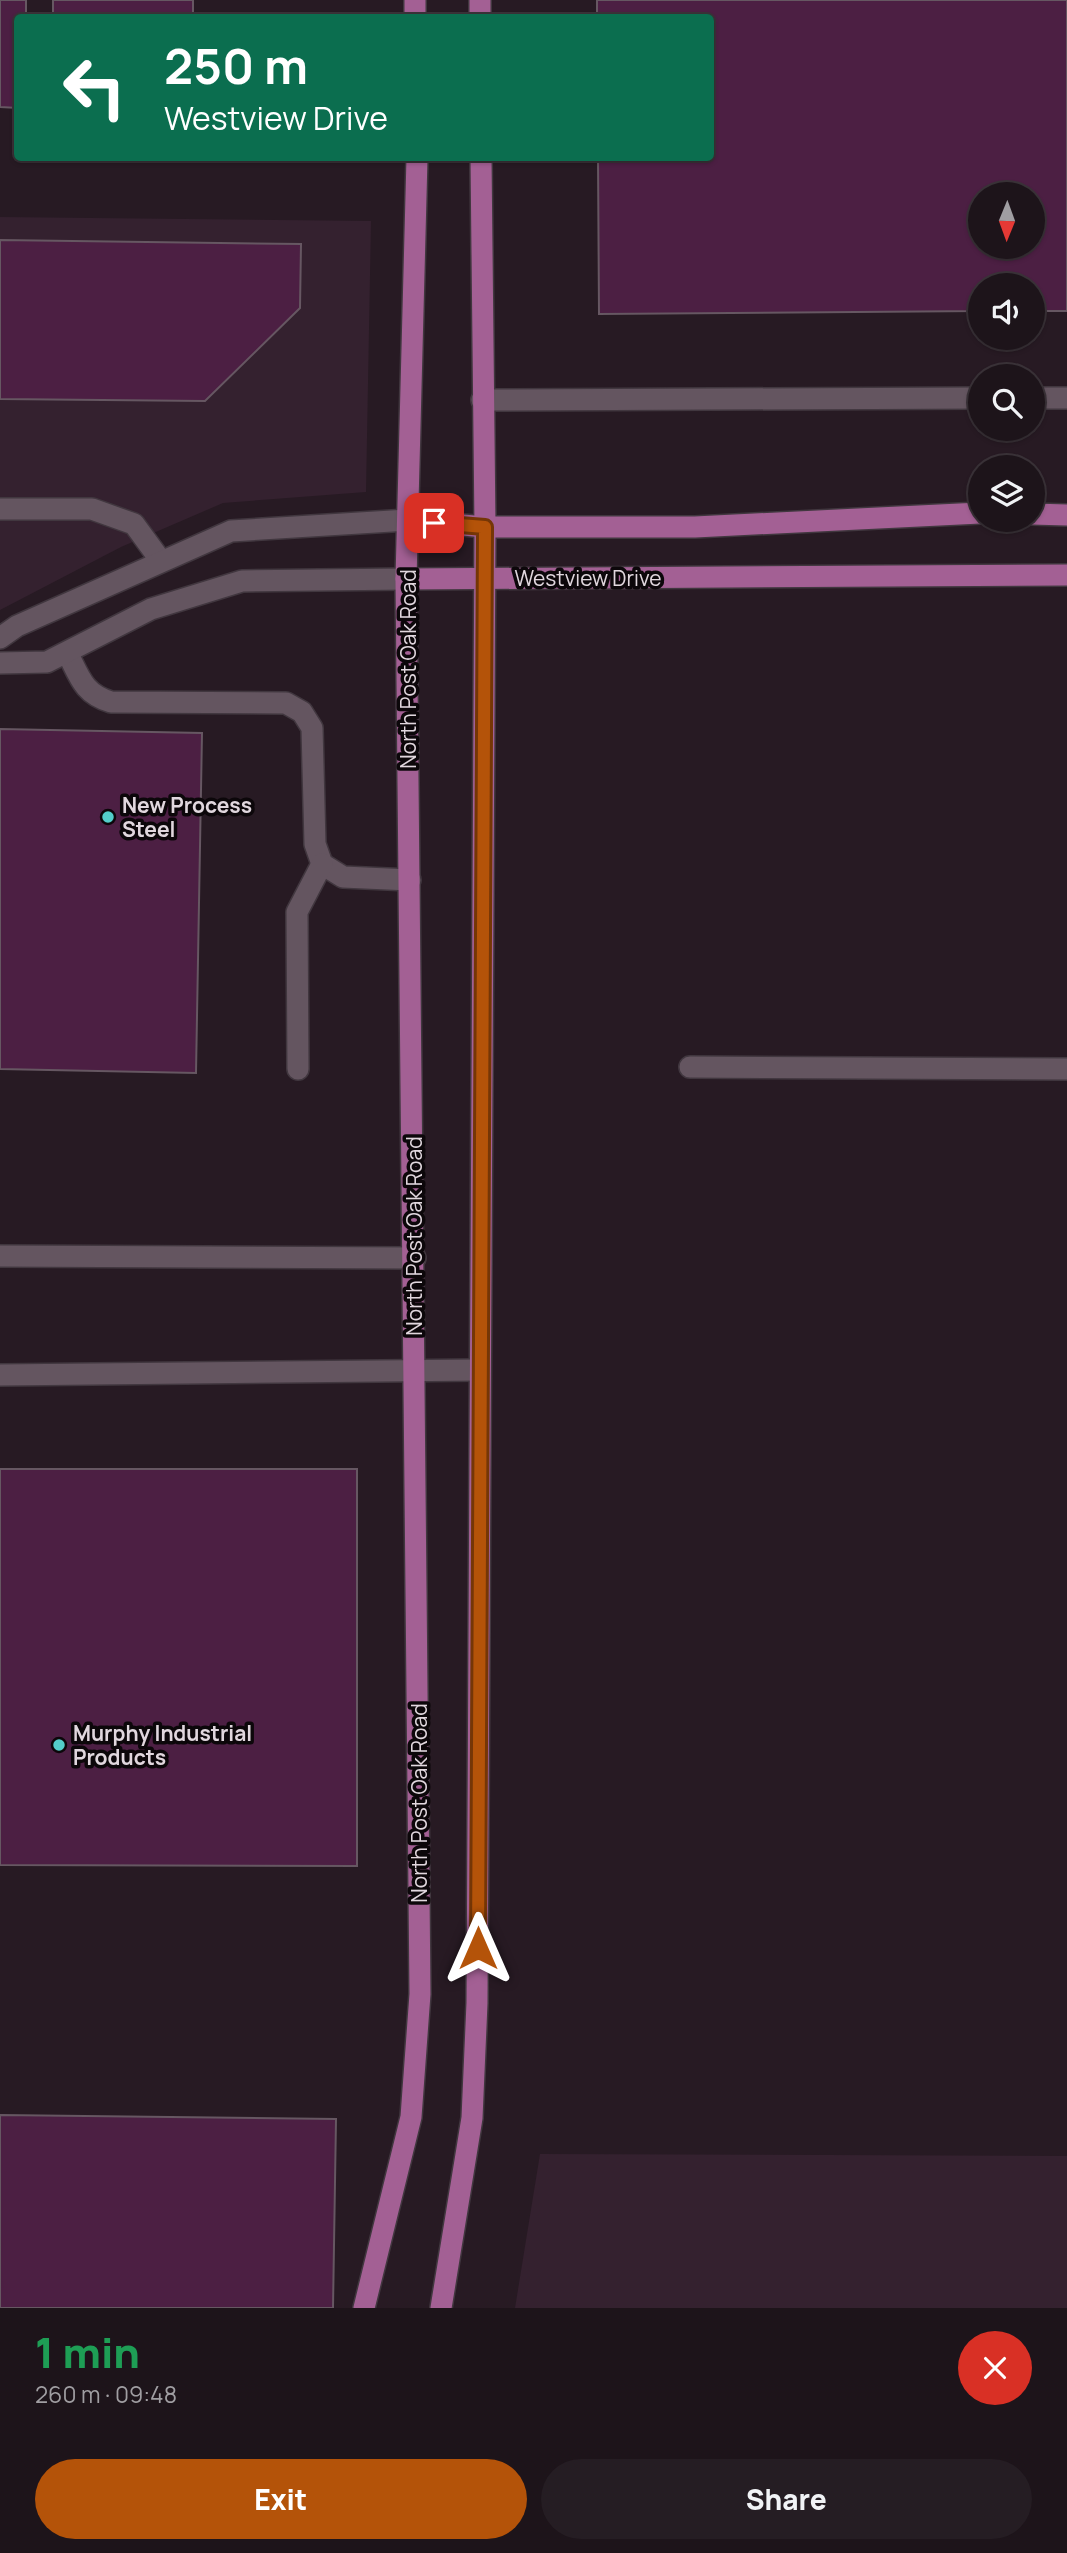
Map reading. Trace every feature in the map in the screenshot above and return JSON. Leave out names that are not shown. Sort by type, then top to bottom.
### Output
[{"type":"main road","name":"North Post Oak Road","points":[[364,2308],[411,2118],[420,1994],[407,579],[417,161]]},
{"type":"main road","points":[[441,2308],[471,2118],[477,2003],[485,578],[481,161]]},
{"type":"main road","points":[[408,520],[485,527],[695,527],[968,514]]},
{"type":"main road","points":[[1045,514],[1067,515]]},
{"type":"main road","name":"Westview Drive","points":[[407,579],[1067,575]]},
{"type":"street","points":[[482,400],[968,398]]},
{"type":"street","points":[[1045,398],[1067,398]]},
{"type":"street","points":[[0,509],[92,509],[134,524],[161,561]]},
{"type":"street","points":[[0,638],[17,626],[231,531],[408,520]]},
{"type":"street","name":"Westview Drive","points":[[0,663],[47,662],[68,654],[151,609],[242,581],[407,579]]},
{"type":"street","points":[[68,654],[80,679],[93,696],[111,702],[286,703],[302,712],[312,728],[315,844],[322,864],[343,877],[410,880]]},
{"type":"street","points":[[298,1069],[297,912],[322,864]]},
{"type":"street","points":[[690,1067],[1067,1069]]},
{"type":"street","points":[[0,1256],[415,1258]]},
{"type":"street","points":[[0,1375],[480,1370]]},
{"type":"shaded area","points":[[0,217],[371,221],[366,492],[223,503],[121,547],[0,610]]},
{"type":"shaded area","points":[[540,2154],[1067,2156],[1067,2308],[515,2308]]},
{"type":"building","points":[[0,0],[26,0],[26,14],[14,14],[14,108],[0,107]]},
{"type":"building","points":[[53,0],[193,0],[193,14],[53,14]]},
{"type":"building","points":[[597,0],[1067,0],[1067,311],[1045,311],[1045,273],[968,273],[968,311],[599,314],[598,161],[714,161],[714,14],[597,14]]},
{"type":"building","points":[[0,240],[301,244],[300,308],[205,401],[0,399]]},
{"type":"building","points":[[0,729],[202,733],[196,1073],[0,1069]]},
{"type":"building","points":[[0,1469],[357,1469],[357,1866],[0,1865]]},
{"type":"building","points":[[0,2115],[336,2119],[333,2308],[0,2308]]},
{"type":"place","name":"New Process Steel","points":[[108,817]]},
{"type":"place","name":"Murphy Industrial Products","points":[[59,1745]]},
{"type":"route","points":[[434,523],[485,527],[478,1948]]}]
